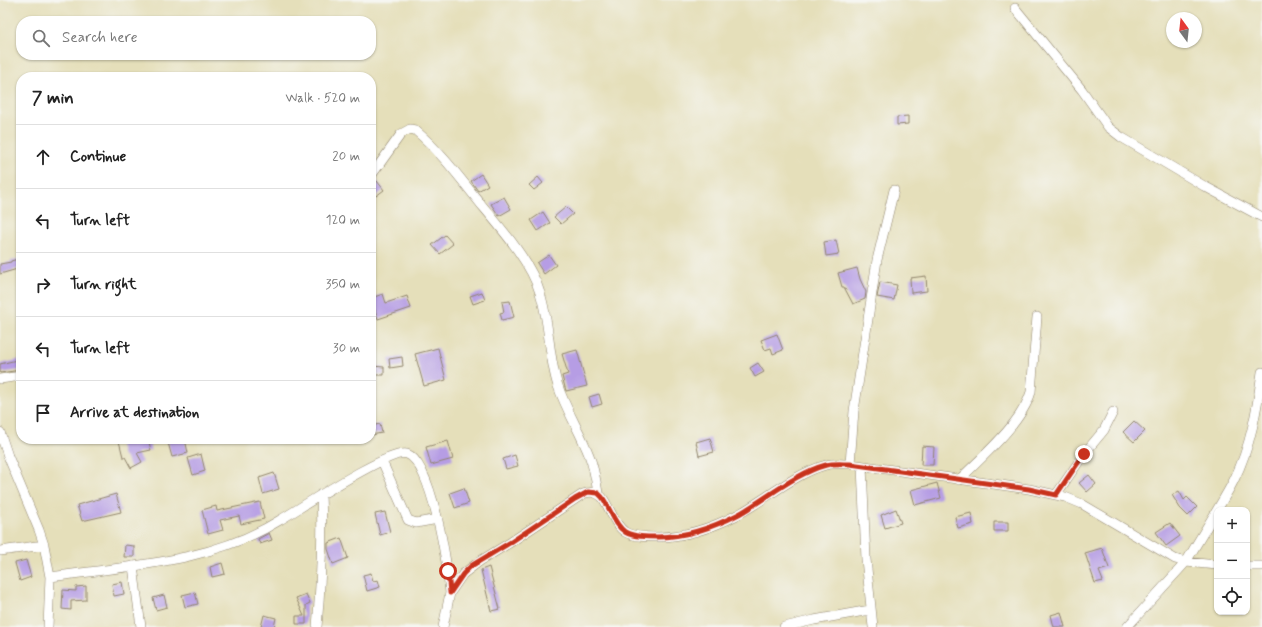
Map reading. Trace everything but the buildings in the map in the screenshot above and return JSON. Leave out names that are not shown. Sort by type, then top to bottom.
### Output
[{"type":"street","points":[[1015,8],[1082,90],[1108,127],[1121,137],[1204,186],[1262,216]]},
{"type":"street","points":[[376,169],[401,134],[410,129],[415,130],[464,183],[516,248],[540,291],[544,307],[551,356],[558,386],[589,455],[596,479],[598,493],[605,501],[619,525],[626,532],[638,536],[667,537],[684,535],[738,514],[814,469],[826,465],[850,464],[1029,489],[1056,495],[1082,504],[1164,554],[1186,562],[1214,565]]},
{"type":"street","points":[[850,464],[854,411],[877,260],[894,190]]},
{"type":"street","points":[[959,480],[1009,428],[1023,411],[1031,392],[1037,317]]},
{"type":"street","points":[[1219,507],[1234,480],[1244,456],[1252,431],[1262,372]]},
{"type":"street","points":[[0,380],[16,377]]},
{"type":"street","points":[[1056,495],[1084,454],[1104,430],[1113,412]]},
{"type":"street","points":[[0,432],[4,457],[39,530],[44,545],[50,577],[48,627]]},
{"type":"street","points":[[50,577],[133,566],[206,552],[255,534],[278,522],[321,494],[382,461],[400,454],[409,454],[423,475],[438,519],[446,553],[450,593],[443,627]]},
{"type":"street","points":[[382,461],[408,520],[416,523],[438,519]]},
{"type":"street","points":[[862,466],[864,528],[870,610],[873,627]]},
{"type":"street","points":[[450,593],[463,574],[480,561],[583,494],[593,492],[598,493]]},
{"type":"street","points":[[317,627],[322,553],[321,494]]},
{"type":"street","points":[[1127,627],[1186,562],[1214,515]]},
{"type":"street","points":[[0,551],[44,545]]},
{"type":"street","points":[[133,566],[141,627]]},
{"type":"street","points":[[1250,566],[1262,566]]},
{"type":"street","points":[[784,627],[870,610]]},
{"type":"route","points":[[448,571],[450,593],[456,582],[471,566],[588,492],[598,493],[602,497],[619,525],[626,532],[638,536],[667,537],[684,535],[701,530],[738,514],[801,476],[826,465],[850,464],[1029,489],[1056,495],[1084,454]]}]
